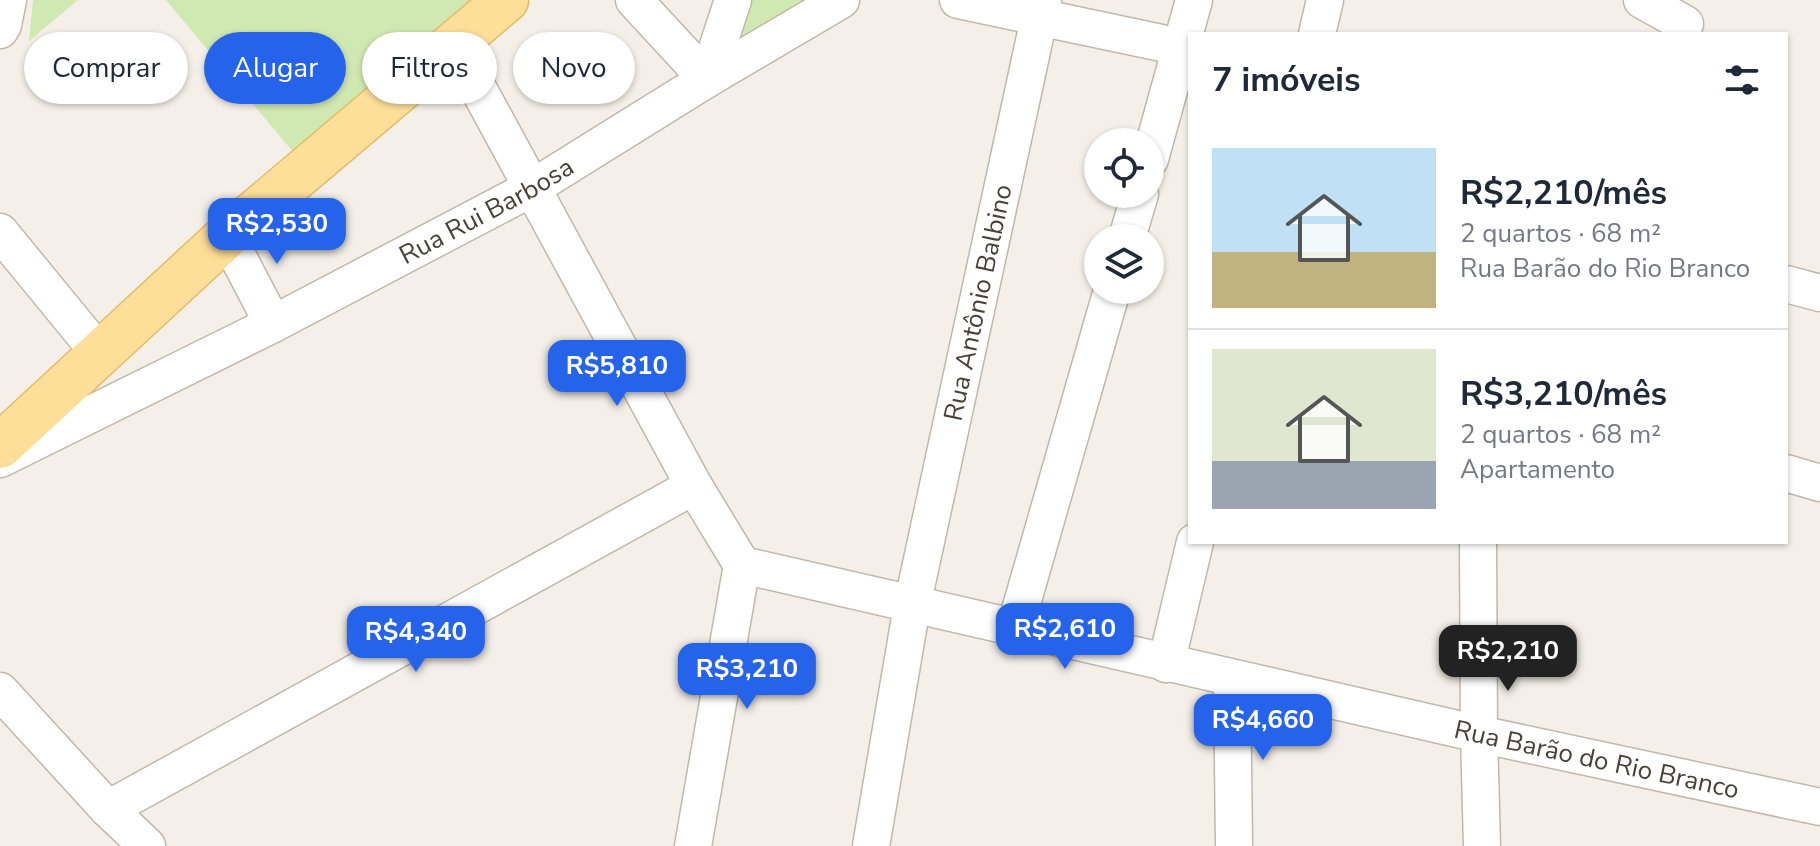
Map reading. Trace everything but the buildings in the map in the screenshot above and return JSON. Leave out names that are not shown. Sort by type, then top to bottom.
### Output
[{"type":"main road","points":[[468,32],[506,0]]},
{"type":"main road","points":[[0,446],[227,236],[383,104]]},
{"type":"street","points":[[0,30],[8,0]]},
{"type":"street","points":[[634,0],[707,79],[733,0]]},
{"type":"street","name":"Rua Rui Barbosa","points":[[0,459],[273,324],[532,188],[841,0]]},
{"type":"street","points":[[958,0],[1041,8],[1186,48],[1160,128]]},
{"type":"street","points":[[1189,32],[1194,0]]},
{"type":"street","points":[[1317,32],[1325,0]]},
{"type":"street","points":[[1642,0],[1689,19]]},
{"type":"street","name":"Rua Antônio Balbino","points":[[871,846],[912,606],[1041,8]]},
{"type":"street","points":[[486,104],[694,486],[742,565],[693,846]]},
{"type":"street","points":[[0,232],[100,354]]},
{"type":"street","points":[[227,236],[273,324]]},
{"type":"street","points":[[1788,285],[1820,293]]},
{"type":"street","points":[[1015,628],[1108,304]]},
{"type":"street","points":[[1788,474],[1820,483]]},
{"type":"street","points":[[108,809],[694,486]]},
{"type":"street","points":[[1166,664],[1195,544]]},
{"type":"street","points":[[1478,544],[1482,846]]},
{"type":"street","name":"Rua Barão do Rio Branco","points":[[742,565],[1166,664],[1820,807]]},
{"type":"street","points":[[1232,678],[1234,846]]},
{"type":"street","points":[[0,691],[108,809],[147,846]]},
{"type":"green space","points":[[33,0],[78,0],[40,32],[30,32]]},
{"type":"green space","points":[[166,0],[477,0],[439,32],[362,32],[362,96],[294,153],[253,104],[346,104],[346,32],[204,32],[204,45]]},
{"type":"green space","points":[[751,0],[804,0],[724,48]]}]
